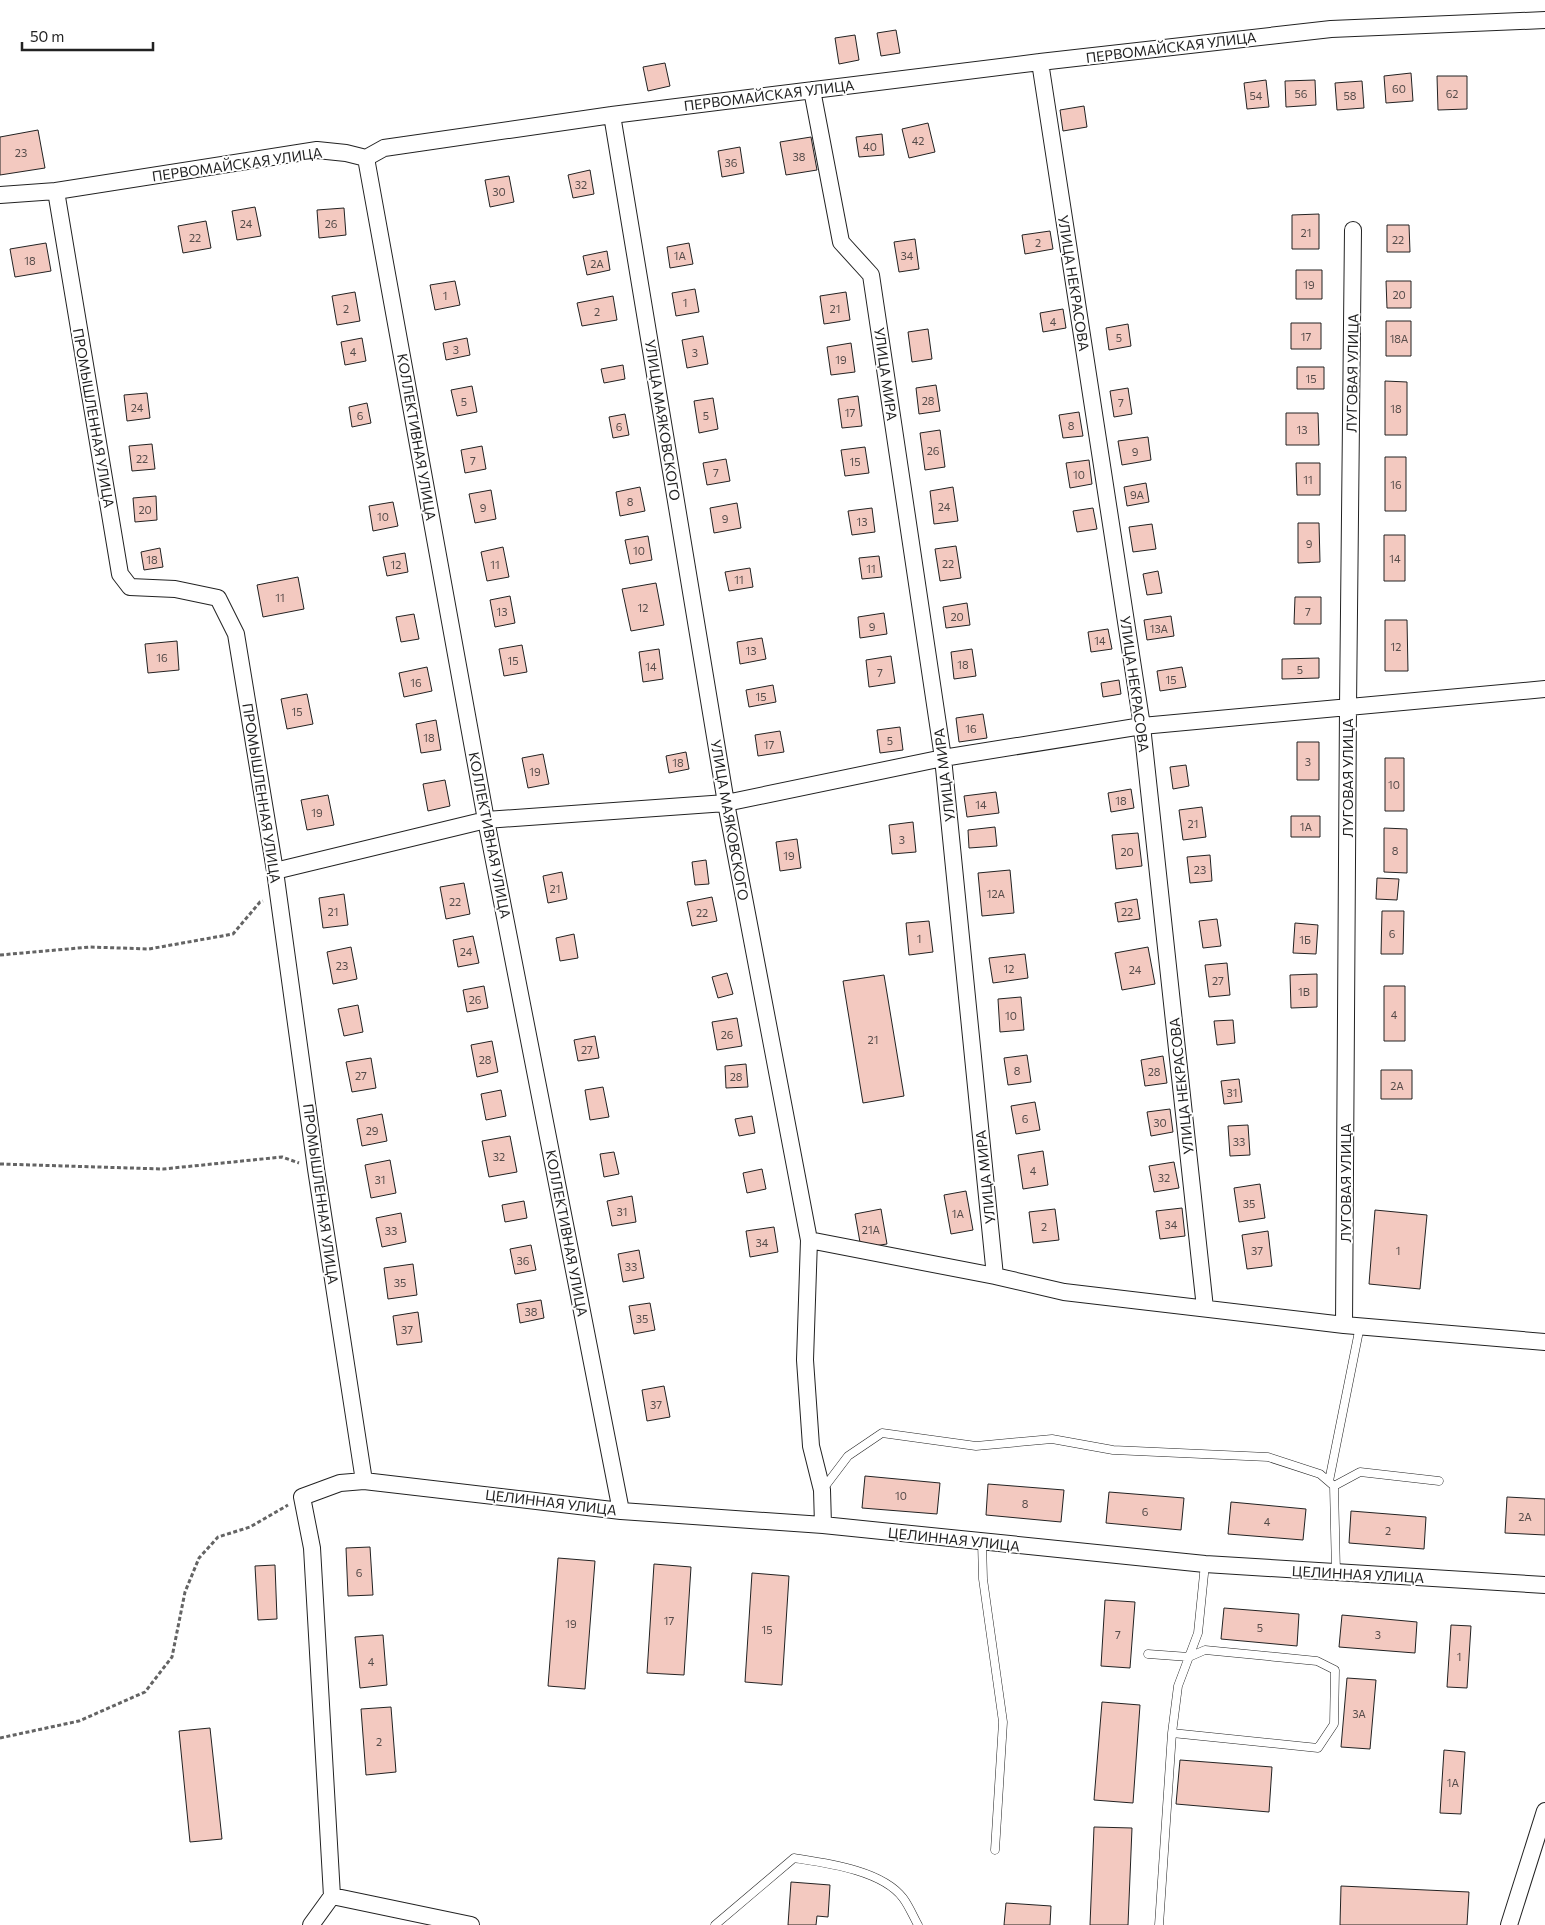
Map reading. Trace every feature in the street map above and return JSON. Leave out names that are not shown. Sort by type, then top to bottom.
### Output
[{"type":"street","name":"ПЕРВОМАЙСКАЯ УЛИЦА","points":[[0,195],[56,191],[317,150],[346,153],[366,158],[384,148],[612,115],[1040,62],[1331,29],[1545,20]]},
{"type":"street","name":"УЛИЦА НЕКРАСОВА","points":[[1040,62],[1142,726],[1205,1308]]},
{"type":"street","name":"УЛИЦА МИРА","points":[[812,90],[841,242],[871,275],[943,758],[995,1276]]},
{"type":"street","name":"УЛИЦА МАЯКОВСКОГО","points":[[612,115],[726,803],[809,1240],[804,1360],[812,1446],[822,1490],[823,1525]]},
{"type":"street","name":"КОЛЛЕКТИВНАЯ УЛИЦА","points":[[366,158],[486,820],[621,1511]]},
{"type":"street","name":"ПРОМЫШЛЕННАЯ УЛИЦА","points":[[56,191],[120,574],[130,587],[174,589],[218,598],[236,634],[275,871],[316,1169],[364,1480]]},
{"type":"street","name":"ЛУГОВАЯ УЛИЦА","points":[[1352,1326],[1348,707],[1353,230]]},
{"type":"street","points":[[275,871],[486,820],[726,803],[943,758],[1142,726],[1545,689]]},
{"type":"street","points":[[809,1240],[995,1276],[1064,1292],[1352,1326],[1545,1342]]},
{"type":"street","name":"ЦЕЛИННАЯ УЛИЦА","points":[[302,1498],[340,1483],[364,1480],[621,1511],[823,1525],[1205,1564],[1545,1585]]},
{"type":"street","points":[[302,1498],[312,1548],[332,1896],[311,1925]]},
{"type":"street","points":[[1509,1925],[1545,1811]]},
{"type":"street","points":[[332,1896],[471,1925]]},
{"type":"lane","points":[[1336,1572],[1332,1484],[1352,1326]]},
{"type":"lane","points":[[822,1490],[848,1456],[882,1433],[976,1446],[1052,1439],[1113,1450],[1268,1457],[1320,1474],[1332,1484]]},
{"type":"lane","points":[[1332,1484],[1360,1472],[1439,1481]]},
{"type":"lane","points":[[982,1542],[983,1579],[1003,1722],[995,1850]]},
{"type":"lane","points":[[1159,1925],[1172,1733],[1178,1686],[1198,1633],[1205,1564]]},
{"type":"lane","points":[[1148,1654],[1190,1657],[1205,1650],[1318,1660],[1335,1670],[1334,1724],[1318,1748],[1172,1733]]},
{"type":"lane","points":[[715,1925],[794,1858],[839,1865],[880,1879],[903,1897],[918,1925]]},
{"type":"path","points":[[0,955],[90,947],[149,949],[233,934],[260,902],[278,894]]},
{"type":"path","points":[[0,1164],[162,1169],[282,1157],[316,1169]]},
{"type":"path","points":[[0,1738],[79,1721],[145,1692],[172,1657],[185,1592],[199,1558],[218,1537],[250,1527],[302,1498]]},
{"type":"building","points":[[896,30],[900,53],[881,56],[877,33]]},
{"type":"building","points":[[855,35],[859,60],[839,64],[835,38]]},
{"type":"building","points":[[665,63],[670,86],[648,91],[643,67]]},
{"type":"building","points":[[1411,73],[1413,101],[1386,103],[1384,76]]},
{"type":"building","points":[[1437,76],[1467,76],[1467,109],[1438,110]]},
{"type":"building","points":[[1266,80],[1269,107],[1247,109],[1244,83]]},
{"type":"building","points":[[1315,80],[1316,105],[1286,107],[1285,81]]},
{"type":"building","points":[[1362,81],[1364,108],[1337,110],[1335,83]]},
{"type":"building","points":[[1084,106],[1087,127],[1063,131],[1060,110]]},
{"type":"building","points":[[928,123],[935,152],[909,158],[902,129]]},
{"type":"building","points":[[38,130],[45,168],[0,175],[0,137]]},
{"type":"building","points":[[882,134],[884,155],[859,157],[856,137]]},
{"type":"building","points":[[811,137],[817,170],[786,175],[780,142]]},
{"type":"building","points":[[740,147],[744,173],[722,177],[718,151]]},
{"type":"building","points":[[590,170],[594,194],[573,198],[568,175]]},
{"type":"building","points":[[509,176],[514,202],[490,207],[485,180]]},
{"type":"building","points":[[255,207],[261,236],[237,240],[232,211]]},
{"type":"building","points":[[344,208],[346,235],[319,238],[317,210]]},
{"type":"building","points":[[1319,214],[1319,249],[1292,249],[1292,215]]},
{"type":"building","points":[[206,221],[211,248],[183,253],[178,226]]},
{"type":"building","points":[[1387,225],[1409,225],[1410,252],[1387,252]]},
{"type":"building","points":[[1050,231],[1053,249],[1025,254],[1022,235]]},
{"type":"building","points":[[915,239],[919,269],[899,272],[894,242]]},
{"type":"building","points":[[46,243],[51,271],[15,277],[10,249]]},
{"type":"building","points":[[689,243],[693,264],[670,268],[667,247]]},
{"type":"building","points":[[607,251],[610,270],[587,275],[583,256]]},
{"type":"building","points":[[1296,270],[1322,270],[1322,299],[1296,299]]},
{"type":"building","points":[[455,281],[460,305],[435,310],[430,285]]},
{"type":"building","points":[[1386,281],[1411,281],[1411,308],[1387,308]]},
{"type":"building","points":[[695,289],[699,312],[676,316],[672,293]]},
{"type":"building","points":[[355,292],[360,321],[337,325],[332,296]]},
{"type":"building","points":[[846,292],[850,320],[824,324],[820,296]]},
{"type":"building","points":[[613,296],[617,320],[582,326],[577,303]]},
{"type":"building","points":[[1063,309],[1066,328],[1043,332],[1040,313]]},
{"type":"building","points":[[1386,321],[1411,321],[1411,356],[1386,356]]},
{"type":"building","points":[[1291,323],[1321,323],[1321,349],[1291,349]]},
{"type":"building","points":[[1128,324],[1131,346],[1109,350],[1106,328]]},
{"type":"building","points":[[928,329],[932,359],[912,362],[908,332]]},
{"type":"building","points":[[703,336],[708,364],[687,368],[682,340]]},
{"type":"building","points":[[362,338],[366,361],[345,365],[341,342]]},
{"type":"building","points":[[467,338],[470,355],[446,360],[443,343]]},
{"type":"building","points":[[851,343],[855,372],[831,375],[827,347]]},
{"type":"building","points":[[623,365],[625,379],[604,383],[601,369]]},
{"type":"building","points":[[1297,367],[1324,367],[1324,389],[1297,389]]},
{"type":"building","points":[[1385,381],[1407,382],[1407,435],[1385,435]]},
{"type":"building","points":[[936,385],[940,411],[919,414],[916,388]]},
{"type":"building","points":[[472,386],[477,412],[457,416],[451,390]]},
{"type":"building","points":[[1128,388],[1132,414],[1114,417],[1110,391]]},
{"type":"building","points":[[147,393],[150,418],[127,421],[124,395]]},
{"type":"building","points":[[858,396],[862,426],[842,428],[838,399]]},
{"type":"building","points":[[713,398],[718,429],[699,433],[694,401]]},
{"type":"building","points":[[367,403],[371,423],[352,427],[349,407]]},
{"type":"building","points":[[1079,412],[1083,436],[1063,438],[1059,415]]},
{"type":"building","points":[[1286,413],[1318,413],[1319,445],[1286,445]]},
{"type":"building","points":[[625,414],[629,435],[613,438],[609,417]]},
{"type":"building","points":[[940,430],[945,467],[925,470],[920,433]]},
{"type":"building","points":[[1148,437],[1151,460],[1122,465],[1118,441]]},
{"type":"building","points":[[152,444],[155,469],[132,471],[129,446]]},
{"type":"building","points":[[482,446],[486,469],[465,473],[461,450]]},
{"type":"building","points":[[865,447],[869,473],[845,476],[841,450]]},
{"type":"building","points":[[1385,457],[1406,457],[1406,511],[1385,511]]},
{"type":"building","points":[[726,459],[730,481],[707,485],[703,463]]},
{"type":"building","points":[[1089,460],[1092,484],[1070,488],[1066,463]]},
{"type":"building","points":[[1296,463],[1320,463],[1320,495],[1297,495]]},
{"type":"building","points":[[1146,483],[1149,502],[1127,506],[1124,487]]},
{"type":"building","points":[[640,487],[645,511],[620,516],[616,492]]},
{"type":"building","points":[[953,487],[958,521],[934,524],[930,491]]},
{"type":"building","points":[[491,490],[496,519],[475,523],[469,494]]},
{"type":"building","points":[[156,496],[157,520],[135,522],[133,498]]},
{"type":"building","points":[[393,502],[398,526],[373,531],[369,506]]},
{"type":"building","points":[[737,503],[741,528],[714,533],[710,508]]},
{"type":"building","points":[[872,508],[875,532],[852,535],[848,511]]},
{"type":"building","points":[[1093,508],[1097,529],[1077,532],[1073,511]]},
{"type":"building","points":[[1298,523],[1319,523],[1320,562],[1298,563]]},
{"type":"building","points":[[1152,524],[1156,549],[1133,552],[1129,527]]},
{"type":"building","points":[[1384,535],[1405,535],[1405,581],[1384,581]]},
{"type":"building","points":[[648,536],[652,560],[630,564],[625,540]]},
{"type":"building","points":[[956,546],[961,578],[940,581],[935,549]]},
{"type":"building","points":[[503,547],[509,577],[487,581],[481,552]]},
{"type":"building","points":[[160,548],[163,567],[144,570],[141,552]]},
{"type":"building","points":[[405,553],[408,572],[387,576],[383,557]]},
{"type":"building","points":[[879,556],[882,577],[862,579],[859,558]]},
{"type":"building","points":[[750,568],[753,587],[729,591],[725,572]]},
{"type":"building","points":[[1158,571],[1162,593],[1147,595],[1143,574]]},
{"type":"building","points":[[298,577],[304,609],[263,617],[257,585]]},
{"type":"building","points":[[656,583],[664,625],[631,631],[622,589]]},
{"type":"building","points":[[510,596],[515,623],[495,627],[490,600]]},
{"type":"building","points":[[1295,597],[1321,597],[1321,624],[1294,624]]},
{"type":"building","points":[[967,603],[970,625],[946,628],[943,607]]},
{"type":"building","points":[[884,613],[887,634],[860,638],[858,617]]},
{"type":"building","points":[[414,614],[419,639],[401,642],[396,617]]},
{"type":"building","points":[[1171,616],[1174,636],[1147,640],[1144,620]]},
{"type":"building","points":[[1385,620],[1407,620],[1408,671],[1385,671]]},
{"type":"building","points":[[1108,629],[1112,649],[1091,652],[1088,632]]},
{"type":"building","points":[[762,638],[766,659],[740,664],[737,642]]},
{"type":"building","points":[[177,641],[179,670],[148,673],[145,644]]},
{"type":"building","points":[[522,645],[527,672],[504,676],[499,649]]},
{"type":"building","points":[[659,649],[663,679],[643,682],[639,652]]},
{"type":"building","points":[[972,649],[976,676],[954,679],[951,652]]},
{"type":"building","points":[[891,656],[895,683],[869,687],[866,660]]},
{"type":"building","points":[[1319,658],[1319,678],[1282,679],[1282,659]]},
{"type":"building","points":[[427,667],[432,691],[404,697],[399,673]]},
{"type":"building","points":[[1182,667],[1186,687],[1160,691],[1157,671]]},
{"type":"building","points":[[1119,680],[1121,694],[1103,697],[1101,683]]},
{"type":"building","points":[[773,685],[776,702],[749,707],[746,690]]},
{"type":"building","points":[[307,694],[313,724],[287,729],[281,699]]},
{"type":"building","points":[[983,714],[987,738],[959,742],[956,718]]},
{"type":"building","points":[[436,720],[441,750],[421,753],[416,724]]},
{"type":"building","points":[[900,727],[903,750],[880,753],[877,730]]},
{"type":"building","points":[[780,731],[784,752],[758,756],[755,735]]},
{"type":"building","points":[[1297,742],[1319,742],[1319,780],[1297,780]]},
{"type":"building","points":[[686,752],[689,769],[669,773],[666,756]]},
{"type":"building","points":[[543,754],[549,784],[528,788],[522,758]]},
{"type":"building","points":[[1385,758],[1404,758],[1404,811],[1385,811]]},
{"type":"building","points":[[1186,765],[1189,786],[1173,789],[1170,767]]},
{"type":"building","points":[[445,780],[450,806],[428,811],[423,784]]},
{"type":"building","points":[[1131,789],[1134,808],[1111,812],[1108,793]]},
{"type":"building","points":[[996,792],[999,813],[967,817],[964,796]]},
{"type":"building","points":[[328,795],[334,825],[307,830],[301,800]]},
{"type":"building","points":[[1202,807],[1206,837],[1183,840],[1179,810]]},
{"type":"building","points":[[1291,816],[1320,816],[1320,837],[1291,837]]},
{"type":"building","points":[[913,822],[916,852],[892,854],[889,825]]},
{"type":"building","points":[[995,827],[997,846],[969,848],[968,830]]},
{"type":"building","points":[[1384,828],[1407,829],[1407,873],[1384,872]]},
{"type":"building","points":[[1138,833],[1142,866],[1116,869],[1112,835]]},
{"type":"building","points":[[797,839],[801,868],[780,871],[776,842]]},
{"type":"building","points":[[1210,855],[1212,881],[1190,883],[1187,857]]},
{"type":"building","points":[[706,860],[709,884],[695,885],[692,862]]},
{"type":"building","points":[[1010,870],[1014,913],[982,916],[978,873]]},
{"type":"building","points":[[562,872],[567,899],[548,903],[543,876]]},
{"type":"building","points":[[1377,878],[1399,879],[1397,900],[1376,899]]},
{"type":"building","points":[[464,883],[470,914],[446,919],[440,887]]},
{"type":"building","points":[[344,894],[348,925],[323,928],[319,898]]},
{"type":"building","points":[[712,897],[717,921],[692,926],[687,902]]},
{"type":"building","points":[[1137,899],[1140,919],[1118,922],[1115,903]]},
{"type":"building","points":[[1382,911],[1404,911],[1403,954],[1381,954]]},
{"type":"building","points":[[1217,919],[1221,946],[1203,948],[1199,921]]},
{"type":"building","points":[[929,921],[933,952],[909,955],[906,923]]},
{"type":"building","points":[[1295,923],[1318,925],[1316,954],[1293,953]]},
{"type":"building","points":[[574,934],[578,958],[560,961],[556,938]]},
{"type":"building","points":[[473,936],[479,963],[458,967],[453,940]]},
{"type":"building","points":[[351,947],[357,979],[333,984],[327,952]]},
{"type":"building","points":[[1148,947],[1155,984],[1122,990],[1115,953]]},
{"type":"building","points":[[1025,954],[1028,978],[993,983],[989,958]]},
{"type":"building","points":[[1227,963],[1230,995],[1209,997],[1205,965]]},
{"type":"building","points":[[727,973],[733,994],[718,998],[712,977]]},
{"type":"building","points":[[1317,974],[1317,1007],[1291,1008],[1290,975]]},
{"type":"building","points":[[884,975],[904,1096],[863,1103],[843,981]]},
{"type":"building","points":[[484,986],[488,1008],[467,1012],[463,990]]},
{"type":"building","points":[[1384,986],[1405,986],[1405,1041],[1384,1041]]},
{"type":"building","points":[[1021,997],[1024,1030],[1000,1032],[998,999]]},
{"type":"building","points":[[358,1005],[363,1032],[344,1036],[338,1009]]},
{"type":"building","points":[[737,1018],[742,1046],[717,1050],[712,1022]]},
{"type":"building","points":[[1233,1020],[1235,1043],[1217,1045],[1214,1021]]},
{"type":"building","points":[[595,1036],[599,1058],[578,1061],[574,1040]]},
{"type":"building","points":[[492,1041],[498,1072],[477,1077],[471,1045]]},
{"type":"building","points":[[1027,1055],[1031,1082],[1008,1085],[1004,1058]]},
{"type":"building","points":[[1163,1056],[1167,1083],[1145,1086],[1141,1060]]},
{"type":"building","points":[[371,1058],[376,1088],[352,1092],[346,1062]]},
{"type":"building","points":[[746,1064],[748,1087],[726,1088],[725,1066]]},
{"type":"building","points":[[1381,1070],[1412,1070],[1412,1099],[1381,1099]]},
{"type":"building","points":[[1239,1079],[1242,1102],[1224,1104],[1221,1081]]},
{"type":"building","points":[[603,1087],[609,1117],[590,1120],[585,1090]]},
{"type":"building","points":[[501,1090],[506,1116],[486,1120],[481,1094]]},
{"type":"building","points":[[1035,1102],[1040,1130],[1016,1134],[1011,1106]]},
{"type":"building","points":[[1170,1109],[1173,1132],[1151,1136],[1147,1112]]},
{"type":"building","points":[[382,1114],[387,1141],[362,1146],[357,1119]]},
{"type":"building","points":[[752,1116],[755,1133],[739,1136],[735,1119]]},
{"type":"building","points":[[1248,1125],[1250,1155],[1230,1156],[1228,1126]]},
{"type":"building","points":[[510,1136],[517,1172],[489,1177],[482,1141]]},
{"type":"building","points":[[1043,1151],[1048,1185],[1023,1189],[1018,1155]]},
{"type":"building","points":[[614,1152],[619,1174],[604,1177],[600,1154]]},
{"type":"building","points":[[390,1160],[396,1193],[371,1198],[365,1165]]},
{"type":"building","points":[[1174,1162],[1179,1188],[1154,1192],[1149,1166]]},
{"type":"building","points":[[762,1169],[766,1189],[747,1193],[743,1173]]},
{"type":"building","points":[[1260,1184],[1265,1218],[1239,1222],[1234,1188]]},
{"type":"building","points":[[966,1191],[973,1230],[951,1234],[944,1195]]},
{"type":"building","points":[[632,1196],[636,1222],[612,1226],[607,1201]]},
{"type":"building","points":[[524,1201],[527,1218],[505,1222],[502,1205]]},
{"type":"building","points":[[1182,1208],[1185,1236],[1160,1239],[1156,1211]]},
{"type":"building","points":[[881,1209],[887,1244],[861,1248],[855,1214]]},
{"type":"building","points":[[1055,1209],[1059,1240],[1033,1243],[1029,1212]]},
{"type":"building","points":[[1375,1210],[1427,1215],[1420,1289],[1369,1284]]},
{"type":"building","points":[[401,1213],[406,1242],[382,1247],[376,1218]]},
{"type":"building","points":[[774,1227],[778,1252],[750,1257],[746,1231]]},
{"type":"building","points":[[1268,1231],[1272,1266],[1247,1269],[1242,1235]]},
{"type":"building","points":[[531,1245],[536,1270],[515,1274],[510,1249]]},
{"type":"building","points":[[639,1250],[644,1278],[623,1282],[618,1254]]},
{"type":"building","points":[[413,1264],[417,1295],[388,1299],[384,1268]]},
{"type":"building","points":[[541,1300],[544,1318],[520,1323],[517,1304]]},
{"type":"building","points":[[650,1303],[655,1330],[634,1334],[629,1306]]},
{"type":"building","points":[[418,1312],[422,1342],[397,1345],[393,1316]]},
{"type":"building","points":[[664,1386],[670,1417],[647,1421],[642,1390]]},
{"type":"building","points":[[865,1476],[940,1483],[937,1514],[862,1508]]},
{"type":"building","points":[[988,1484],[1064,1490],[1061,1522],[986,1515]]},
{"type":"building","points":[[1109,1492],[1184,1498],[1181,1530],[1106,1523]]},
{"type":"building","points":[[1507,1497],[1545,1499],[1545,1535],[1505,1533]]},
{"type":"building","points":[[1231,1502],[1306,1509],[1303,1540],[1228,1534]]},
{"type":"building","points":[[1351,1511],[1426,1517],[1424,1549],[1349,1543]]},
{"type":"building","points":[[370,1547],[373,1595],[348,1596],[346,1548]]},
{"type":"building","points":[[558,1558],[595,1561],[585,1689],[548,1686]]},
{"type":"building","points":[[654,1564],[691,1567],[684,1675],[647,1673]]},
{"type":"building","points":[[275,1565],[277,1619],[258,1620],[255,1566]]},
{"type":"building","points":[[752,1573],[789,1576],[782,1685],[745,1682]]},
{"type":"building","points":[[1105,1600],[1135,1602],[1130,1668],[1101,1666]]},
{"type":"building","points":[[1224,1608],[1299,1614],[1297,1646],[1221,1639]]},
{"type":"building","points":[[1342,1615],[1417,1622],[1415,1653],[1339,1647]]},
{"type":"building","points":[[1451,1625],[1471,1626],[1467,1688],[1447,1687]]},
{"type":"building","points":[[383,1635],[387,1685],[360,1688],[355,1637]]},
{"type":"building","points":[[1347,1678],[1376,1680],[1370,1749],[1341,1747]]},
{"type":"building","points":[[1102,1702],[1140,1705],[1133,1803],[1094,1800]]},
{"type":"building","points":[[391,1707],[396,1772],[366,1775],[361,1709]]},
{"type":"building","points":[[210,1728],[222,1839],[190,1842],[179,1731]]},
{"type":"building","points":[[1444,1750],[1465,1752],[1461,1814],[1440,1813]]},
{"type":"building","points":[[1180,1760],[1272,1767],[1269,1812],[1176,1804]]},
{"type":"building","points":[[1094,1827],[1132,1828],[1128,1925],[1090,1925]]},
{"type":"building","points":[[791,1882],[830,1885],[828,1917],[817,1916],[816,1925],[788,1925]]},
{"type":"building","points":[[1341,1886],[1469,1892],[1467,1925],[1340,1925]]},
{"type":"building","points":[[1006,1903],[1051,1906],[1050,1925],[1004,1925]]}]
